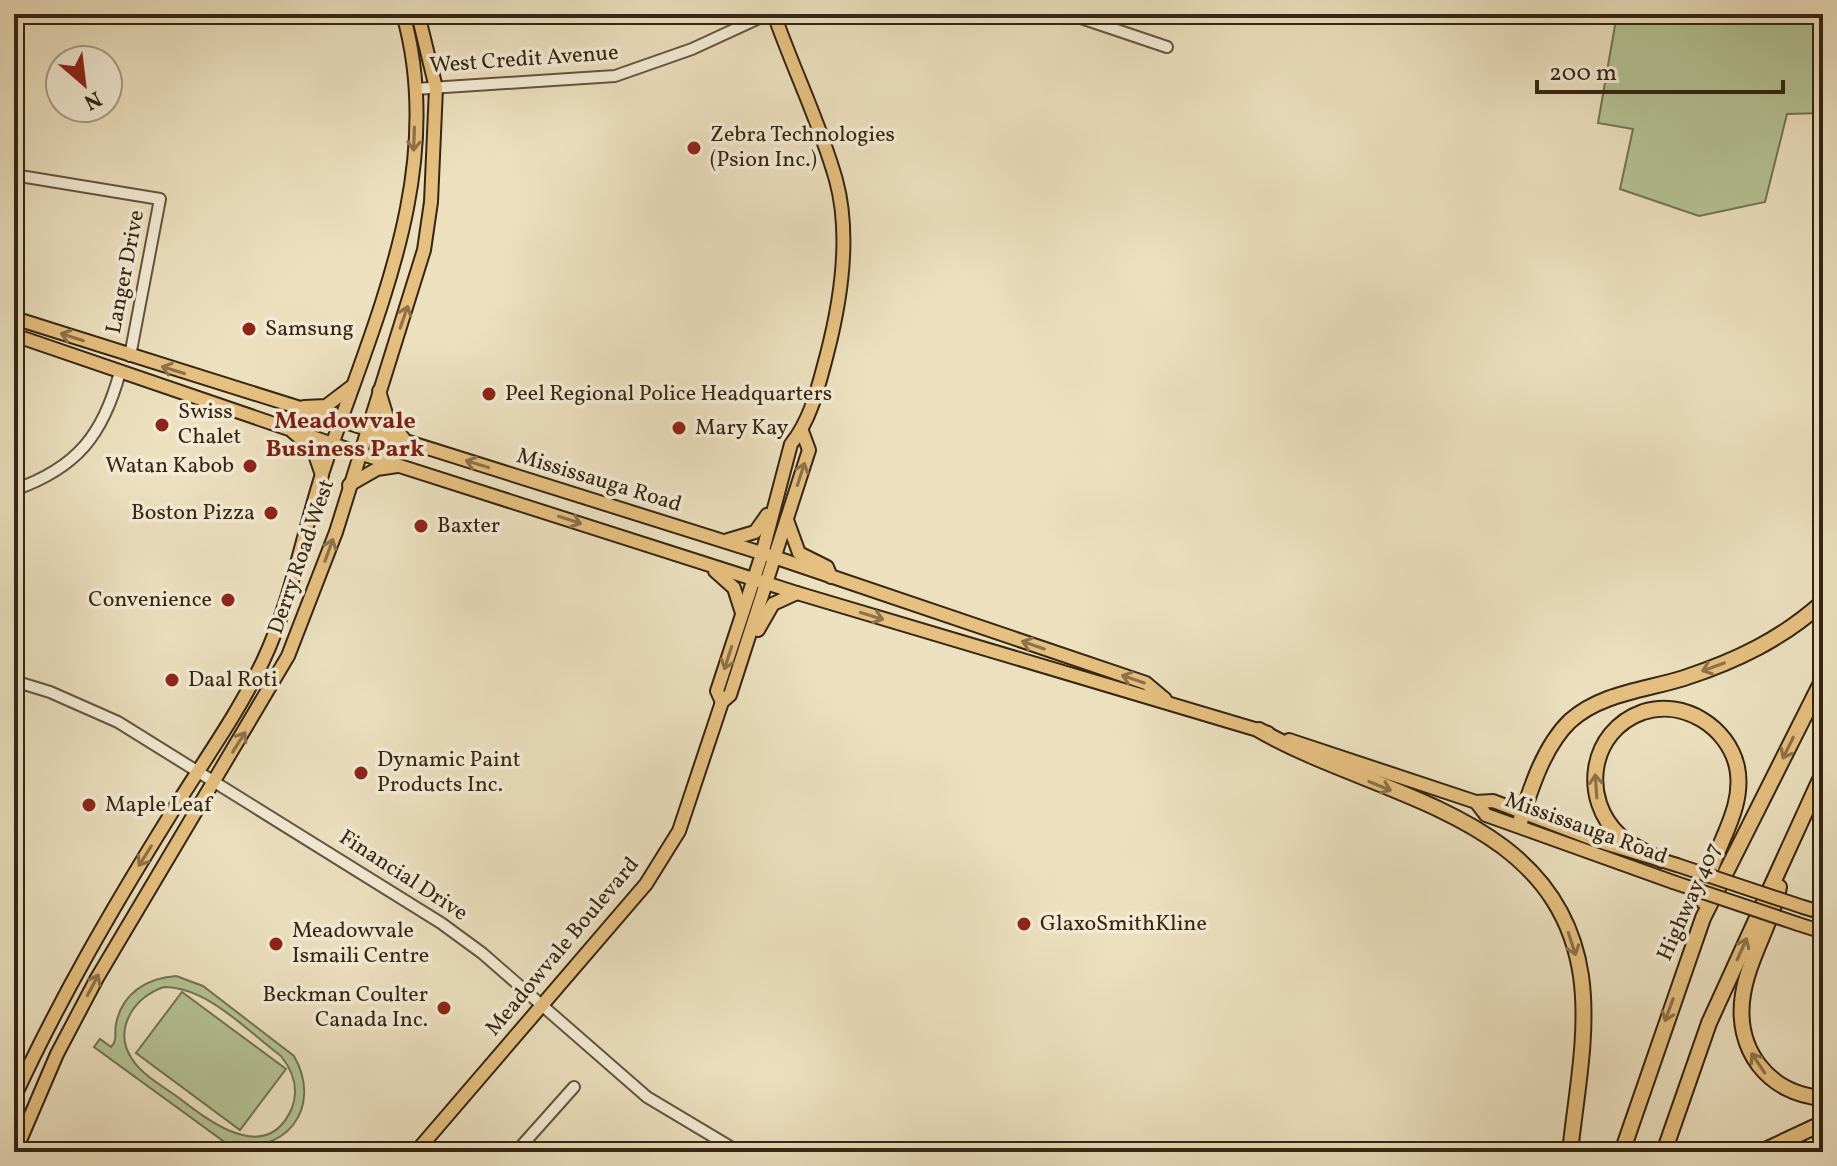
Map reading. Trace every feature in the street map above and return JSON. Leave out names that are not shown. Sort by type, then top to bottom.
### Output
[{"type":"highway","points":[[1522,819],[1554,740],[1585,711],[1632,691],[1739,658],[1784,635],[1823,602]]},
{"type":"highway","name":"Highway 407","points":[[1622,1152],[1703,918],[1823,679]]},
{"type":"highway","points":[[1662,860],[1618,834],[1602,813],[1593,783],[1597,758],[1611,735],[1644,712],[1665,710],[1707,721],[1721,734],[1737,769],[1734,811],[1704,894],[1703,918]]},
{"type":"highway","points":[[1259,730],[1299,753],[1474,825],[1529,867],[1560,912],[1581,976],[1583,1025],[1570,1152]]},
{"type":"highway","points":[[1664,1152],[1709,1023],[1823,773]]},
{"type":"highway","points":[[1785,856],[1778,892],[1743,993],[1744,1034],[1757,1065],[1770,1080],[1806,1097],[1823,1098]]},
{"type":"highway","points":[[1761,1152],[1823,1123]]},
{"type":"main road","name":"Derry Road West","points":[[14,1098],[78,968],[263,661],[275,632],[339,422],[401,247],[412,190],[415,89],[410,40],[403,14]]},
{"type":"main road","name":"Derry Road West","points":[[15,1152],[57,1054],[90,990],[288,656],[307,615],[424,250],[431,202],[436,88],[418,14]]},
{"type":"main road","name":"Meadowvale Boulevard","points":[[768,555],[775,503],[791,444],[802,431],[838,311],[841,224],[837,183],[771,14]]},
{"type":"main road","name":"Mississauga Road","points":[[14,318],[768,555],[1146,683],[1165,699]]},
{"type":"main road","name":"Mississauga Road","points":[[14,335],[359,453],[797,593],[1141,698],[1165,699],[1476,802],[1493,801],[1522,819],[1673,882],[1823,932]]},
{"type":"main road","points":[[282,404],[326,406],[353,384]]},
{"type":"main road","points":[[379,391],[387,417],[406,442]]},
{"type":"main road","points":[[288,428],[313,449],[322,475]]},
{"type":"main road","name":"Meadowvale Boulevard","points":[[416,1152],[646,884],[679,831],[722,702],[730,695],[768,555],[787,517],[809,450],[802,431]]},
{"type":"main road","points":[[349,485],[377,469],[402,465]]},
{"type":"main road","points":[[721,541],[755,532],[775,503]]},
{"type":"main road","points":[[787,517],[799,553],[827,567],[831,577]]},
{"type":"main road","points":[[709,565],[734,588],[742,613]]},
{"type":"main road","name":"Meadowvale Boulevard","points":[[722,702],[717,691],[742,613],[760,580]]},
{"type":"main road","points":[[747,641],[756,635],[773,604],[797,593]]},
{"type":"main road","name":"Mississauga Road","points":[[1522,819],[1662,860],[1823,913]]},
{"type":"street","name":"West Credit Avenue","points":[[415,89],[624,75],[771,14]]},
{"type":"street","points":[[1069,14],[1167,47]]},
{"type":"street","name":"Langer Drive","points":[[14,175],[160,199],[130,356]]},
{"type":"street","points":[[14,490],[59,469],[86,446],[102,424],[120,372]]},
{"type":"street","name":"Financial Drive","points":[[14,681],[50,692],[118,722],[441,923],[647,1097],[739,1152]]},
{"type":"street","points":[[516,1152],[574,1087]]},
{"type":"street","points":[[657,1152],[670,1152]]},
{"type":"green space","points":[[1617,14],[1823,14],[1823,113],[1787,114],[1765,202],[1699,216],[1620,189],[1633,129],[1598,123]]},
{"type":"green space","points":[[176,976],[203,986],[294,1056],[302,1076],[304,1094],[301,1111],[293,1125],[281,1136],[247,1146],[226,1143],[94,1047],[100,1039],[111,1047],[119,1013],[130,996],[146,984]],"holes":[[[164,987],[196,994],[226,1012],[285,1062],[294,1080],[294,1101],[281,1125],[268,1134],[253,1137],[222,1127],[154,1080],[132,1059],[124,1036],[136,1006],[153,991]]]},
{"type":"green space","points":[[182,992],[286,1069],[240,1130],[136,1053]]},
{"type":"place","name":"Zebra Technologies (Psion Inc.)","points":[[694,148]]},
{"type":"place","name":"Samsung","points":[[249,329]]},
{"type":"place","name":"Peel Regional Police Headquarters","points":[[489,394]]},
{"type":"place","name":"Swiss Chalet","points":[[162,425]]},
{"type":"place","name":"Mary Kay","points":[[679,428]]},
{"type":"place","name":"Watan Kabob","points":[[250,466]]},
{"type":"place","name":"Boston Pizza","points":[[271,513]]},
{"type":"place","name":"Baxter","points":[[421,526]]},
{"type":"place","name":"Convenience","points":[[228,600]]},
{"type":"place","name":"Daal Roti","points":[[172,680]]},
{"type":"place","name":"Dynamic Paint Products Inc.","points":[[361,773]]},
{"type":"place","name":"Maple Leaf","points":[[89,805]]},
{"type":"place","name":"GlaxoSmithKline","points":[[1024,924]]},
{"type":"place","name":"Meadowvale Ismaili Centre","points":[[276,944]]},
{"type":"place","name":"Beckman Coulter Canada Inc.","points":[[444,1008]]},
{"type":"district","name":"Meadowvale Business Park","points":[[345,436]]}]
